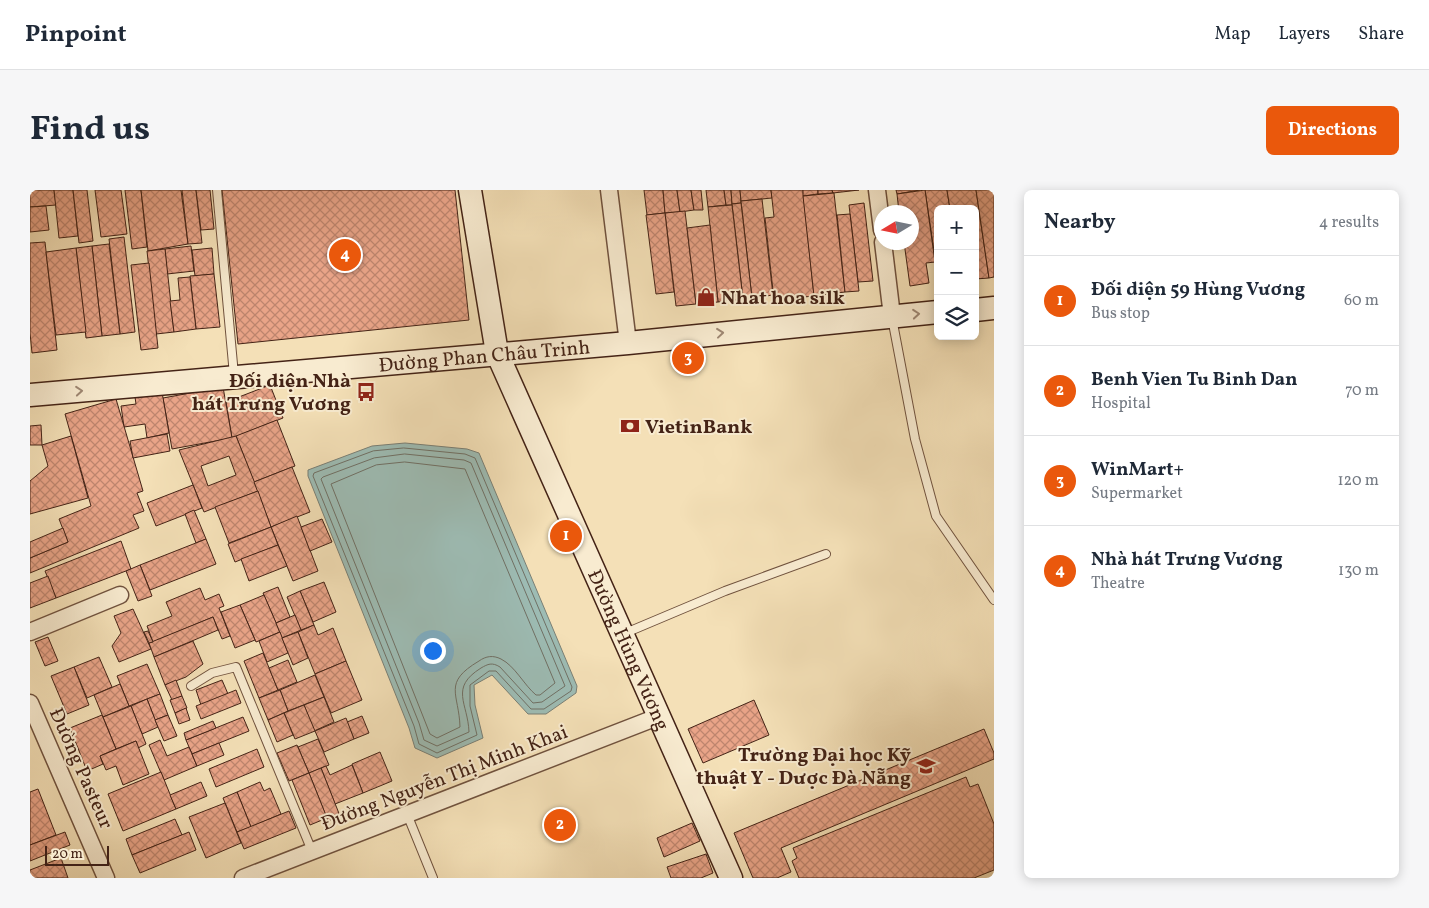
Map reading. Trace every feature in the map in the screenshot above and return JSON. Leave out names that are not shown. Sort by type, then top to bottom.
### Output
[{"type":"street","name":"Đường Hùng Vương","points":[[470,190],[497,353],[731,878]]},
{"type":"street","points":[[609,190],[628,343]]},
{"type":"street","points":[[877,190],[879,205]]},
{"type":"street","points":[[884,250],[892,316]]},
{"type":"street","points":[[979,310],[994,308]]},
{"type":"street","name":"Đường Phan Châu Trinh","points":[[30,395],[628,343],[934,312]]},
{"type":"street","points":[[30,632],[120,595]]},
{"type":"street","name":"Đường Pasteur","points":[[30,703],[106,878]]},
{"type":"street","name":"Đường Nguyễn Thị Minh Khai","points":[[243,878],[660,716]]},
{"type":"lane","points":[[216,190],[234,377]]},
{"type":"lane","points":[[892,316],[915,439],[936,516],[994,600]]},
{"type":"lane","points":[[623,634],[725,591],[826,554]]},
{"type":"lane","points":[[191,686],[212,673],[236,667],[312,851]]},
{"type":"lane","points":[[407,814],[433,878]]},
{"type":"water","points":[[405,443],[467,449],[479,453],[577,686],[576,693],[546,714],[528,714],[492,675],[474,685],[475,705],[483,738],[437,758],[415,748],[409,728],[308,476],[308,470],[372,446]]},
{"type":"building","points":[[30,190],[54,190],[56,205],[30,207]]},
{"type":"building","points":[[54,190],[73,190],[78,236],[59,238]]},
{"type":"building","points":[[73,190],[87,190],[93,241],[79,243]]},
{"type":"building","points":[[95,190],[121,190],[127,234],[101,237]]},
{"type":"building","points":[[125,190],[141,190],[147,247],[132,249]]},
{"type":"building","points":[[141,190],[181,190],[188,244],[148,251]]},
{"type":"building","points":[[182,190],[196,190],[202,243],[188,244]]},
{"type":"building","points":[[196,190],[210,190],[214,229],[201,230]]},
{"type":"building","points":[[222,190],[455,190],[469,320],[238,344]]},
{"type":"building","points":[[644,190],[663,190],[665,213],[647,215]]},
{"type":"building","points":[[663,190],[677,190],[680,212],[665,213]]},
{"type":"building","points":[[677,190],[691,190],[694,210],[680,212]]},
{"type":"building","points":[[691,190],[701,190],[703,210],[694,210]]},
{"type":"building","points":[[706,190],[724,190],[726,205],[708,207]]},
{"type":"building","points":[[724,190],[731,190],[732,205],[726,205]]},
{"type":"building","points":[[731,190],[740,190],[741,203],[732,204]]},
{"type":"building","points":[[740,190],[771,190],[772,198],[741,201]]},
{"type":"building","points":[[771,190],[803,190],[814,296],[774,300],[765,218],[774,217]]},
{"type":"building","points":[[803,190],[818,190],[818,194],[803,196]]},
{"type":"building","points":[[818,190],[832,190],[833,193],[818,194]]},
{"type":"building","points":[[832,190],[859,190],[833,193]]},
{"type":"building","points":[[896,190],[920,190],[897,194]]},
{"type":"building","points":[[925,190],[947,190],[949,205],[934,205],[934,251]]},
{"type":"building","points":[[925,190],[934,255],[934,262],[926,263],[929,283],[910,286],[905,250],[919,250],[919,205],[898,205],[897,194]]},
{"type":"building","points":[[947,190],[976,190],[978,205],[949,205]]},
{"type":"building","points":[[976,190],[994,190],[994,277],[989,278],[979,205]]},
{"type":"building","points":[[834,193],[845,292],[814,296],[803,196]]},
{"type":"building","points":[[762,199],[773,295],[752,298],[741,201]]},
{"type":"building","points":[[741,203],[752,298],[743,299],[732,204]]},
{"type":"building","points":[[864,203],[873,281],[858,282],[849,205]]},
{"type":"building","points":[[732,205],[743,299],[718,302],[708,207]]},
{"type":"building","points":[[46,206],[49,230],[30,232],[30,207]]},
{"type":"building","points":[[979,210],[989,278],[979,279]]},
{"type":"building","points":[[685,211],[696,304],[676,306],[665,213]]},
{"type":"building","points":[[665,213],[674,292],[656,294],[646,215]]},
{"type":"building","points":[[850,214],[859,291],[845,292],[837,215]]},
{"type":"building","points":[[710,225],[718,302],[696,304],[687,228]]},
{"type":"building","points":[[124,237],[135,332],[120,334],[109,239]]},
{"type":"building","points":[[45,242],[57,350],[32,353],[30,333],[30,243]]},
{"type":"building","points":[[109,244],[120,334],[102,336],[92,246]]},
{"type":"building","points":[[92,246],[102,336],[86,338],[76,248]]},
{"type":"building","points":[[191,246],[194,271],[167,274],[165,249]]},
{"type":"building","points":[[76,248],[86,332],[56,335],[46,252]]},
{"type":"building","points":[[212,248],[214,274],[195,276],[192,250]]},
{"type":"building","points":[[165,249],[174,332],[156,334],[147,251]]},
{"type":"building","points":[[149,263],[158,348],[141,350],[131,265]]},
{"type":"building","points":[[214,274],[220,327],[196,329],[190,276]]},
{"type":"building","points":[[190,277],[196,329],[174,332],[170,301],[180,300],[178,278]]},
{"type":"building","points":[[270,385],[283,418],[232,438],[226,402]]},
{"type":"building","points":[[223,387],[232,438],[172,449],[163,398]]},
{"type":"building","points":[[162,392],[169,433],[147,438],[145,424],[124,427],[121,406],[136,404],[135,397]]},
{"type":"building","points":[[116,399],[143,491],[137,493],[144,511],[133,515],[139,528],[30,573],[30,558],[68,542],[59,519],[91,506],[65,414]]},
{"type":"building","points":[[277,420],[295,466],[254,482],[236,436]]},
{"type":"building","points":[[41,425],[42,445],[30,445],[30,426]]},
{"type":"building","points":[[167,434],[170,451],[133,458],[130,441]]},
{"type":"building","points":[[71,436],[88,498],[30,514],[30,481],[48,466],[42,445]]},
{"type":"building","points":[[236,436],[258,491],[204,512],[179,450]],"holes":[[[229,456],[236,475],[208,486],[201,466]]]},
{"type":"building","points":[[292,467],[310,512],[271,527],[254,482]]},
{"type":"building","points":[[193,485],[202,508],[156,526],[147,503]]},
{"type":"building","points":[[258,491],[271,527],[229,543],[215,507]]},
{"type":"building","points":[[194,510],[206,539],[196,543],[185,514]]},
{"type":"building","points":[[297,516],[318,571],[293,581],[271,527]]},
{"type":"building","points":[[322,519],[332,542],[310,551],[301,527]]},
{"type":"building","points":[[271,527],[278,545],[235,562],[228,544]]},
{"type":"building","points":[[63,528],[68,542],[30,558],[30,542]]},
{"type":"building","points":[[206,539],[216,564],[150,590],[140,565]]},
{"type":"building","points":[[121,541],[131,569],[56,598],[45,571]]},
{"type":"building","points":[[278,545],[287,566],[249,581],[241,559]]},
{"type":"building","points":[[140,565],[152,596],[138,601],[126,571]]},
{"type":"building","points":[[48,576],[56,598],[30,608],[30,583]]},
{"type":"building","points":[[324,582],[336,612],[313,622],[300,591]]},
{"type":"building","points":[[278,587],[290,617],[276,623],[263,593]]},
{"type":"building","points":[[200,588],[205,600],[219,594],[224,606],[219,608],[230,636],[222,639],[213,617],[153,642],[147,626],[172,616],[166,602]]},
{"type":"building","points":[[300,591],[314,625],[301,630],[287,597]]},
{"type":"building","points":[[264,595],[280,632],[256,642],[240,605]]},
{"type":"building","points":[[240,605],[255,640],[235,648],[221,612]]},
{"type":"building","points":[[133,609],[151,649],[119,662],[112,646],[121,633],[114,616]]},
{"type":"building","points":[[295,615],[301,630],[282,638],[276,623]]},
{"type":"building","points":[[213,617],[218,630],[154,657],[149,643]]},
{"type":"building","points":[[314,625],[318,635],[333,628],[346,661],[315,674],[298,632]]},
{"type":"building","points":[[148,631],[153,642],[149,643],[144,632]]},
{"type":"building","points":[[280,632],[288,653],[267,662],[259,641]]},
{"type":"building","points":[[298,632],[308,658],[293,665],[282,638]]},
{"type":"building","points":[[48,637],[58,661],[45,666],[35,642]]},
{"type":"building","points":[[193,641],[203,664],[186,677],[165,685],[154,657]]},
{"type":"building","points":[[263,653],[278,690],[259,698],[244,661]]},
{"type":"building","points":[[99,657],[112,687],[87,698],[74,667]]},
{"type":"building","points":[[288,660],[297,682],[278,690],[269,668]]},
{"type":"building","points":[[346,661],[362,700],[331,713],[315,674]]},
{"type":"building","points":[[147,664],[160,694],[129,706],[117,676]]},
{"type":"building","points":[[74,667],[89,705],[67,714],[51,676]]},
{"type":"building","points":[[315,675],[324,697],[288,711],[280,690]]},
{"type":"building","points":[[176,680],[182,696],[172,700],[165,685]]},
{"type":"building","points":[[222,680],[228,694],[201,705],[196,690]]},
{"type":"building","points":[[120,684],[129,706],[103,717],[94,695]]},
{"type":"building","points":[[236,690],[241,703],[201,719],[196,706]]},
{"type":"building","points":[[280,690],[288,711],[268,720],[259,698]]},
{"type":"building","points":[[160,694],[168,715],[155,720],[147,699]]},
{"type":"building","points":[[182,696],[187,708],[175,713],[170,700]]},
{"type":"building","points":[[324,697],[334,722],[314,731],[304,705]]},
{"type":"building","points":[[147,699],[158,727],[142,734],[131,706]]},
{"type":"building","points":[[754,700],[769,735],[703,763],[688,729]]},
{"type":"building","points":[[304,705],[315,731],[295,739],[284,713]]},
{"type":"building","points":[[131,706],[146,744],[138,748],[136,741],[116,749],[103,717]]},
{"type":"building","points":[[186,708],[190,720],[179,724],[175,713]]},
{"type":"building","points":[[284,713],[293,735],[277,742],[268,720]]},
{"type":"building","points":[[102,715],[116,749],[100,756],[103,764],[87,771],[70,728]]},
{"type":"building","points":[[168,715],[177,736],[164,741],[155,720]]},
{"type":"building","points":[[362,716],[369,733],[354,739],[347,722]]},
{"type":"building","points":[[243,717],[249,731],[192,754],[186,740]]},
{"type":"building","points":[[346,718],[354,739],[324,752],[315,731]]},
{"type":"building","points":[[213,721],[216,728],[186,740],[184,733]]},
{"type":"building","points":[[984,729],[994,753],[994,759],[781,848],[791,872],[777,878],[753,878],[734,833]]},
{"type":"building","points":[[318,739],[329,765],[309,773],[298,747]]},
{"type":"building","points":[[160,740],[167,756],[189,747],[197,766],[164,780],[149,745]]},
{"type":"building","points":[[136,741],[149,774],[123,785],[116,766],[106,770],[100,756]]},
{"type":"building","points":[[219,743],[224,755],[197,766],[192,754]]},
{"type":"building","points":[[297,745],[309,773],[289,781],[277,753]]},
{"type":"building","points":[[257,749],[264,767],[216,787],[209,769]]},
{"type":"building","points":[[380,752],[392,781],[363,793],[352,764]]},
{"type":"building","points":[[352,765],[363,793],[335,804],[321,768],[326,766],[330,775]]},
{"type":"building","points":[[321,768],[340,816],[328,821],[309,773]]},
{"type":"building","points":[[161,772],[176,809],[123,831],[108,794]]},
{"type":"building","points":[[309,773],[327,818],[310,825],[292,780]]},
{"type":"building","points":[[966,777],[970,787],[978,784],[994,824],[994,870],[974,878],[799,878],[792,861],[797,858],[793,848]]},
{"type":"building","points":[[201,782],[207,796],[176,809],[170,795]]},
{"type":"building","points":[[260,782],[264,791],[270,788],[281,814],[251,827],[237,792]]},
{"type":"building","points":[[38,789],[56,835],[30,845],[30,792]]},
{"type":"building","points":[[237,792],[251,827],[237,832],[223,798]]},
{"type":"building","points":[[225,803],[241,843],[206,858],[189,817]]},
{"type":"building","points":[[289,811],[296,828],[244,849],[237,832]]},
{"type":"building","points":[[175,819],[182,835],[132,855],[126,839]]},
{"type":"building","points":[[692,823],[700,841],[664,857],[657,838]]},
{"type":"building","points":[[65,832],[70,845],[30,861],[30,845]]},
{"type":"building","points":[[189,832],[196,850],[140,873],[132,855]]},
{"type":"building","points":[[706,854],[713,873],[701,878],[671,878],[667,867]]},
{"type":"building","points":[[61,858],[68,878],[30,878],[30,870]]},
{"type":"place","name":"Nhà hát Trưng Vương","points":[[345,255]]},
{"type":"place","name":"Nhat hoa silk","points":[[706,297]]},
{"type":"place","name":"WinMart+","points":[[688,358]]},
{"type":"place","name":"Đối diện Nhà hát Trưng Vương","points":[[366,392]]},
{"type":"place","name":"VietinBank","points":[[630,426]]},
{"type":"place","name":"Đối diện 59 Hùng Vương","points":[[566,536]]},
{"type":"place","name":"Trường Đại học Kỹ thuật Y - Dược Đà Nẵng","points":[[926,766]]},
{"type":"place","name":"Benh Vien Tu Binh Dan","points":[[560,825]]}]
